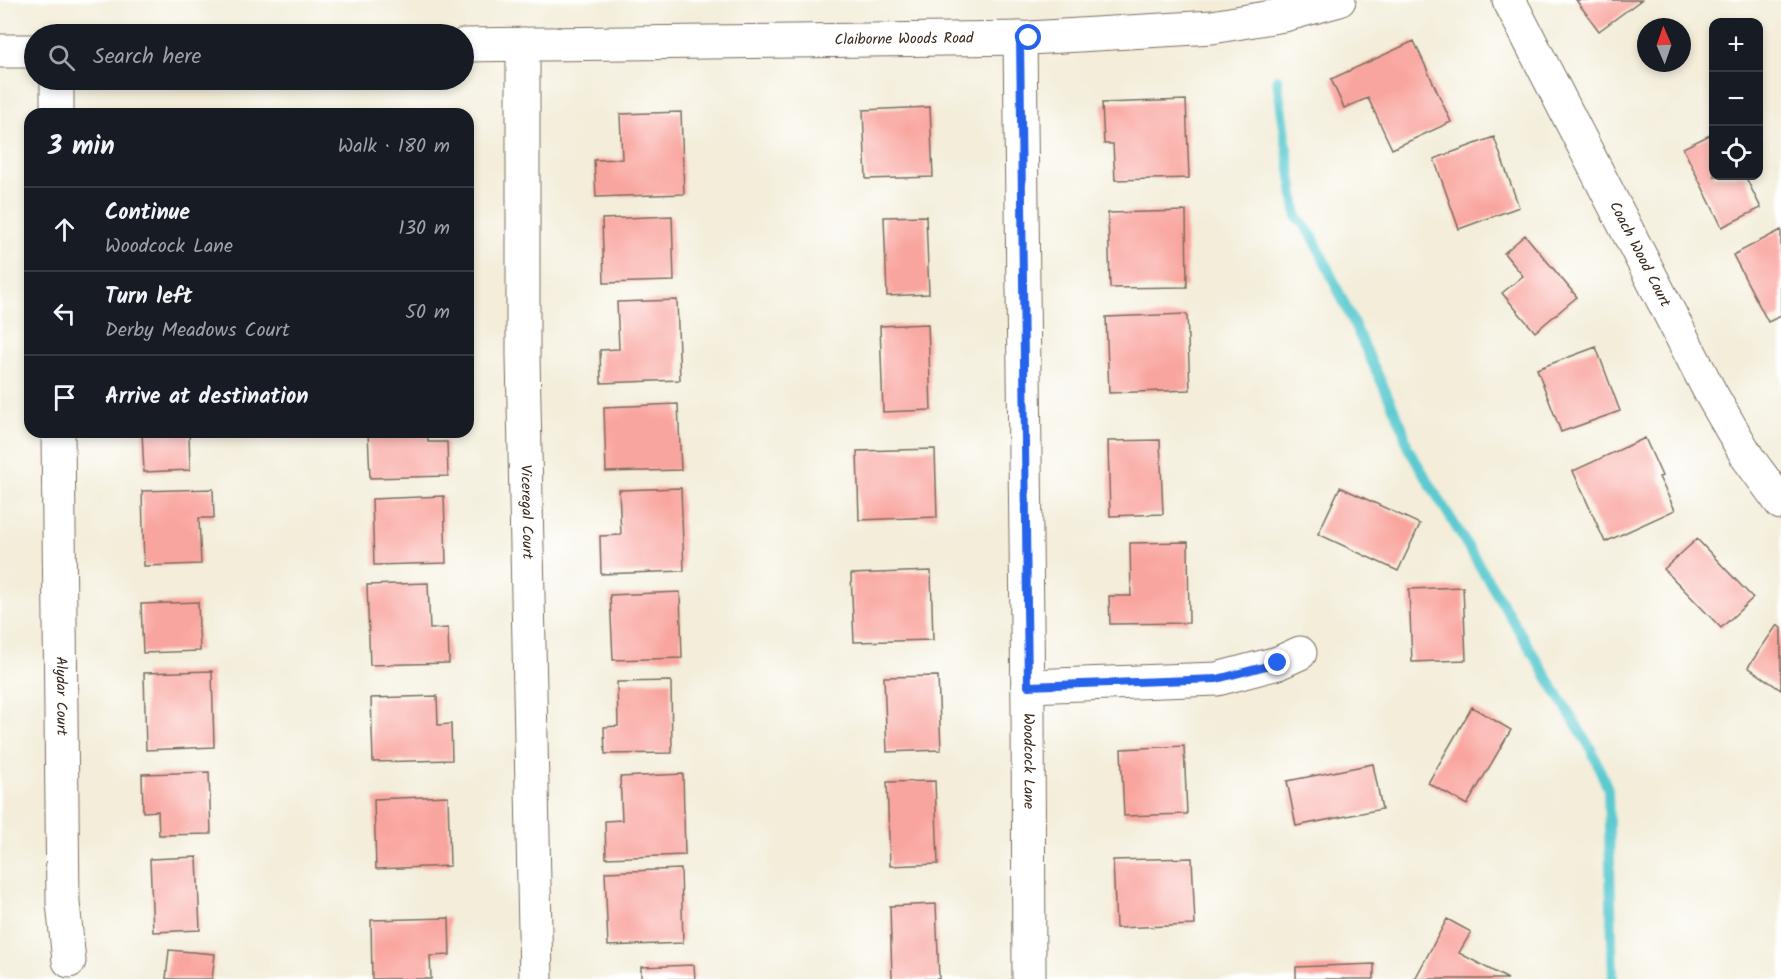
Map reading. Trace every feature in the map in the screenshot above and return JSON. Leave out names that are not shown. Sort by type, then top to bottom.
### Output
[{"type":"street","name":"Claiborne Woods Road","points":[[474,45],[1020,38],[1212,27],[1284,15],[1339,0]]},
{"type":"street","name":"Coach Wood Court","points":[[1509,0],[1710,392],[1748,458],[1781,503]]},
{"type":"street","name":"Woodcock Lane","points":[[1020,38],[1028,686],[1029,979]]},
{"type":"street","name":"Viceregal Court","points":[[523,44],[523,356],[536,979]]},
{"type":"street","points":[[0,51],[24,51]]},
{"type":"street","points":[[57,90],[57,108]]},
{"type":"street","name":"Alydar Court","points":[[58,438],[63,903],[69,961]]},
{"type":"street","points":[[1028,686],[1217,679],[1278,663],[1300,654]]},
{"type":"building","points":[[1576,0],[1641,0],[1599,31]]},
{"type":"building","points":[[1414,41],[1451,122],[1392,149],[1368,98],[1344,108],[1331,79]]},
{"type":"building","points":[[1186,100],[1189,178],[1115,180],[1113,144],[1104,144],[1102,103]]},
{"type":"building","points":[[930,107],[933,177],[866,179],[863,110]]},
{"type":"building","points":[[681,112],[684,194],[596,197],[594,160],[622,159],[620,114]]},
{"type":"building","points":[[1709,135],[1709,180],[1747,180],[1761,208],[1722,227],[1683,148]]},
{"type":"building","points":[[1494,137],[1519,207],[1459,229],[1434,159]]},
{"type":"building","points":[[1186,211],[1187,287],[1110,288],[1108,213]]},
{"type":"building","points":[[672,216],[674,281],[604,283],[602,219]]},
{"type":"building","points":[[926,216],[929,294],[887,296],[884,217]]},
{"type":"building","points":[[1781,230],[1781,316],[1768,322],[1733,255]]},
{"type":"building","points":[[1525,235],[1577,297],[1535,332],[1502,293],[1523,276],[1504,253]]},
{"type":"building","points":[[677,300],[680,380],[601,383],[600,350],[619,349],[617,302]]},
{"type":"building","points":[[1187,314],[1190,390],[1109,393],[1106,317]]},
{"type":"building","points":[[928,324],[931,410],[883,412],[880,326]]},
{"type":"building","points":[[1596,347],[1620,411],[1561,432],[1537,369]]},
{"type":"building","points":[[678,404],[681,470],[606,472],[604,407]]},
{"type":"building","points":[[142,438],[189,438],[190,470],[144,472]]},
{"type":"building","points":[[368,438],[428,438],[428,442],[447,442],[448,476],[370,478]]},
{"type":"building","points":[[1645,438],[1662,476],[1659,477],[1675,510],[1605,542],[1573,471]]},
{"type":"building","points":[[1160,440],[1163,514],[1110,516],[1108,441]]},
{"type":"building","points":[[935,449],[937,517],[859,520],[857,451]]},
{"type":"building","points":[[1340,487],[1420,524],[1398,571],[1318,534]]},
{"type":"building","points":[[681,488],[684,571],[601,574],[600,536],[621,535],[619,490]]},
{"type":"building","points":[[213,489],[214,518],[199,518],[201,564],[144,566],[142,491]]},
{"type":"building","points":[[444,496],[446,563],[374,565],[372,499]]},
{"type":"building","points":[[1697,539],[1753,598],[1721,628],[1664,569]]},
{"type":"building","points":[[1188,542],[1189,623],[1110,624],[1109,596],[1131,596],[1130,543]]},
{"type":"building","points":[[931,571],[933,640],[854,642],[851,574]]},
{"type":"building","points":[[428,583],[430,629],[448,628],[449,663],[370,665],[367,585]]},
{"type":"building","points":[[1463,587],[1466,660],[1412,662],[1409,589]]},
{"type":"building","points":[[680,592],[682,658],[613,660],[610,595]]},
{"type":"building","points":[[198,602],[200,651],[143,653],[141,604]]},
{"type":"building","points":[[1777,625],[1781,628],[1781,690],[1748,667]]},
{"type":"building","points":[[212,671],[214,747],[146,750],[144,673]]},
{"type":"building","points":[[938,676],[941,750],[887,752],[884,677]]},
{"type":"building","points":[[671,681],[672,753],[605,754],[604,727],[618,726],[617,682]]},
{"type":"building","points":[[437,696],[438,725],[451,724],[452,760],[373,762],[371,698]]},
{"type":"building","points":[[1472,707],[1511,730],[1467,805],[1428,783]]},
{"type":"building","points":[[1184,746],[1187,814],[1124,816],[1121,749]]},
{"type":"building","points":[[1373,764],[1382,809],[1296,826],[1287,781]]},
{"type":"building","points":[[209,772],[211,834],[159,835],[158,811],[143,812],[142,774]]},
{"type":"building","points":[[683,774],[685,855],[606,858],[605,821],[622,820],[620,777]]},
{"type":"building","points":[[935,781],[938,864],[890,866],[887,782]]},
{"type":"building","points":[[448,796],[450,866],[376,869],[374,799]]},
{"type":"building","points":[[197,857],[200,930],[153,932],[150,859]]},
{"type":"building","points":[[1192,858],[1195,925],[1116,928],[1113,860]]},
{"type":"building","points":[[681,869],[683,943],[608,946],[605,872]]},
{"type":"building","points":[[936,904],[939,979],[892,979],[890,906]]},
{"type":"building","points":[[449,918],[450,955],[430,956],[431,979],[372,979],[371,920]]},
{"type":"building","points":[[1447,919],[1471,932],[1459,953],[1508,979],[1415,979]]},
{"type":"building","points":[[169,950],[215,954],[212,979],[166,979]]},
{"type":"building","points":[[1374,964],[1374,979],[1296,979],[1296,967]]},
{"type":"building","points":[[694,965],[695,979],[641,979],[641,967]]},
{"type":"waterway","points":[[1277,79],[1297,217],[1313,237],[1402,426],[1408,448],[1591,749],[1608,789],[1613,979]]},
{"type":"route","points":[[1029,38],[1020,38],[1028,686],[1217,679],[1278,663]]}]
